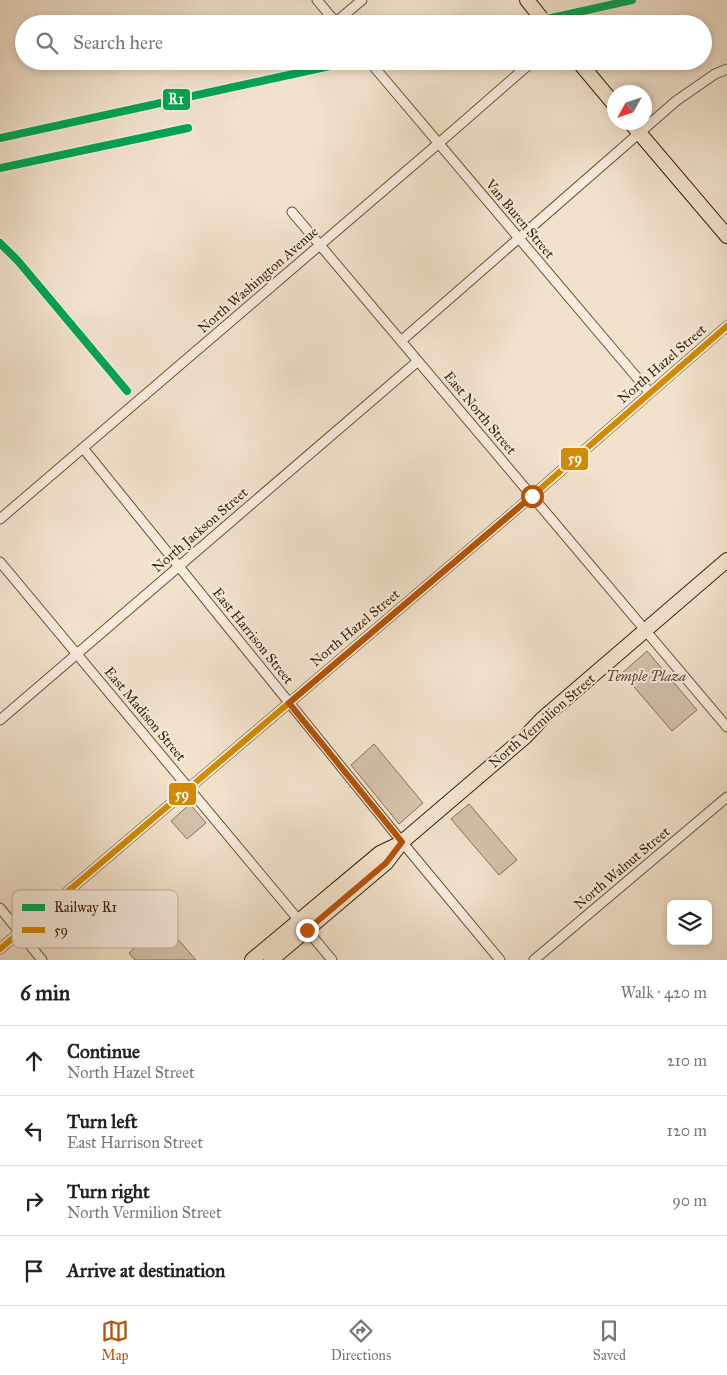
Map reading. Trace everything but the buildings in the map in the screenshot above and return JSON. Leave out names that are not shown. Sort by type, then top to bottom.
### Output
[{"type":"main road","points":[[526,0],[538,15]]},
{"type":"main road","points":[[586,70],[607,96]]},
{"type":"main road","points":[[637,130],[727,236]]},
{"type":"main road","name":"North Vermilion Street","points":[[252,960],[303,925],[386,863],[402,842],[727,560]]},
{"type":"main road","name":"North Vermilion Street","points":[[271,960],[303,925]]},
{"type":"street","points":[[317,0],[329,15]]},
{"type":"street","points":[[345,15],[362,0]]},
{"type":"street","points":[[401,341],[676,101],[715,74],[727,69]]},
{"type":"street","name":"Van Buren Street","points":[[377,70],[650,393]]},
{"type":"street","name":"North Washington Avenue","points":[[0,519],[523,70]]},
{"type":"street","name":"East North Street","points":[[292,212],[727,727]]},
{"type":"street","name":"North Hazel Street","points":[[70,890],[532,496],[727,326]]},
{"type":"street","name":"North Jackson Street","points":[[0,720],[418,361]]},
{"type":"street","name":"East Harrison Street","points":[[83,448],[500,960]]},
{"type":"street","name":"East Madison Street","points":[[0,562],[332,960]]},
{"type":"street","name":"North Walnut Street","points":[[534,960],[727,797]]},
{"type":"street","points":[[0,908],[12,923]]},
{"type":"street","name":"North Hazel Street","points":[[0,950],[12,940]]},
{"type":"street","points":[[32,948],[42,960]]},
{"type":"green space","name":"Temple Plaza","points":[[647,651],[697,710],[672,731],[622,673]]},
{"type":"green space","points":[[374,744],[423,803],[399,824],[351,765]]},
{"type":"green space","points":[[190,804],[206,823],[187,839],[171,821]]},
{"type":"green space","points":[[469,804],[517,860],[499,875],[451,819]]},
{"type":"green space","points":[[178,939],[196,960],[135,960],[129,953],[135,948],[178,948]]},
{"type":"rail line","name":"R1","points":[[564,15],[632,0]]},
{"type":"rail line","name":"R1","points":[[0,138],[312,70]]},
{"type":"rail line","name":"R1","points":[[0,168],[188,128]]},
{"type":"rail line","name":"R1","points":[[0,243],[18,261],[127,391]]},
{"type":"transit line","name":"59","points":[[69,890],[532,496],[727,326]]},
{"type":"transit line","name":"59","points":[[0,949],[12,939]]},
{"type":"route","points":[[307,930],[386,863],[402,842],[289,703],[532,496]]}]
